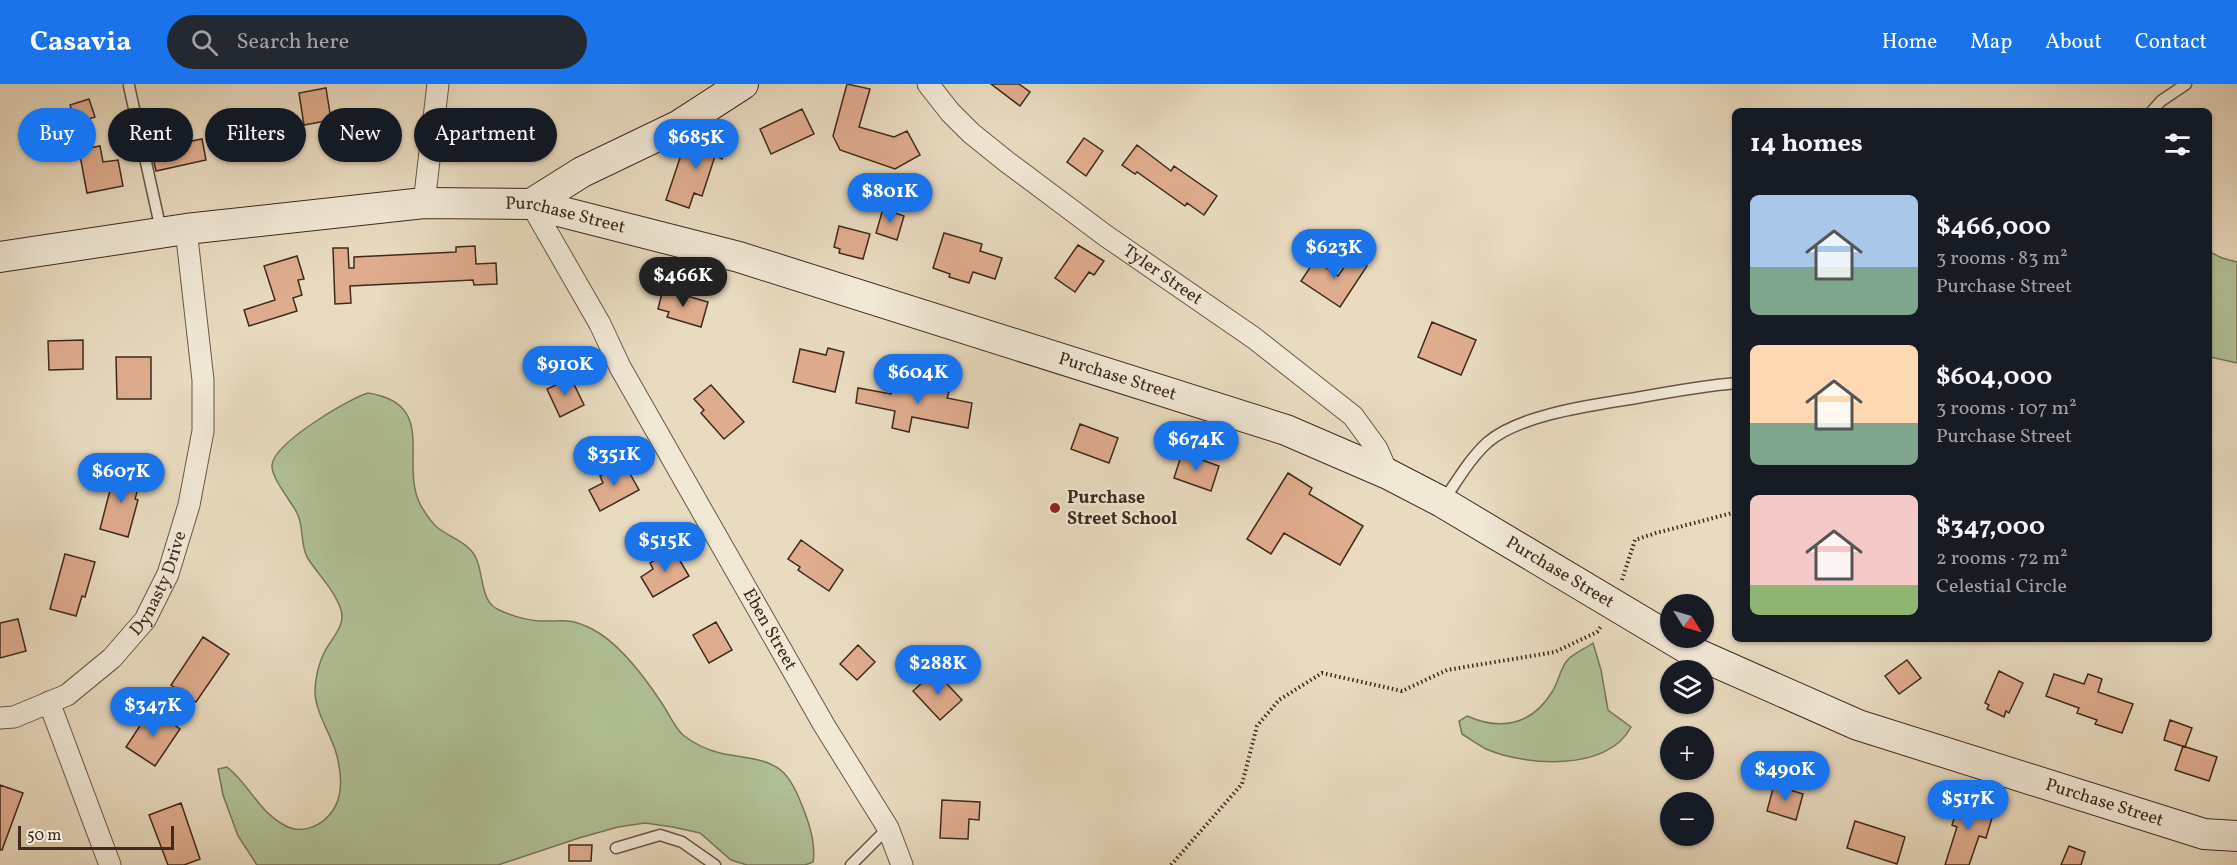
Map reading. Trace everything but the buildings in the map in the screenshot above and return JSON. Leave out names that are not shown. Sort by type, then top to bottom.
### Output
[{"type":"main road","points":[[531,204],[582,172],[678,126],[743,84]]},
{"type":"main road","name":"Purchase Street","points":[[0,256],[174,231],[424,203],[531,204],[739,257],[1286,430],[1388,474],[1442,502],[1695,653],[1858,725],[2204,834],[2237,836]]},
{"type":"street","points":[[424,203],[438,84]]},
{"type":"street","name":"Tyler Street","points":[[928,84],[950,112],[971,133],[1007,162],[1106,236],[1254,338],[1353,416],[1377,449],[1388,474]]},
{"type":"street","name":"Eben Street","points":[[531,204],[600,324],[620,367],[783,653],[888,828],[903,865]]},
{"type":"street","name":"Dynasty Drive","points":[[0,718],[14,717],[67,695],[112,658],[145,620],[168,574],[186,515],[203,431],[203,390],[174,231]]},
{"type":"street","points":[[49,702],[110,865]]},
{"type":"lane","points":[[2155,108],[2186,84]]},
{"type":"lane","points":[[129,86],[174,231]]},
{"type":"lane","points":[[1442,502],[1488,442],[1504,432],[1548,415],[1732,384]]},
{"type":"lane","points":[[851,865],[888,828]]},
{"type":"lane","points":[[616,848],[660,835],[682,842],[715,865]]},
{"type":"path","points":[[1171,865],[1242,783],[1257,726],[1279,700],[1322,673],[1402,691],[1447,670],[1555,652],[1597,632],[1614,605],[1635,540],[1656,532],[1732,513]]},
{"type":"green space","points":[[2212,253],[2237,262],[2237,363],[2212,357]]},
{"type":"green space","points":[[368,393],[390,399],[403,409],[410,423],[413,438],[415,490],[421,506],[435,526],[473,553],[479,565],[485,595],[493,606],[503,612],[524,618],[539,621],[571,621],[592,629],[613,643],[632,662],[683,735],[711,750],[762,761],[784,773],[796,792],[809,825],[814,850],[813,862],[805,865],[747,865],[731,860],[700,833],[645,823],[618,827],[579,838],[498,865],[257,865],[238,836],[223,795],[218,769],[227,767],[267,812],[292,828],[310,828],[325,819],[336,805],[340,786],[337,756],[321,716],[315,691],[321,660],[337,632],[342,616],[341,610],[331,589],[307,557],[299,518],[278,483],[272,465],[285,445],[298,434],[329,413]]},
{"type":"green space","points":[[1593,643],[1601,670],[1608,710],[1631,727],[1620,742],[1604,752],[1585,758],[1543,761],[1502,755],[1486,749],[1462,734],[1459,721],[1467,716],[1480,721],[1504,724],[1515,722],[1535,712],[1552,692],[1568,659]]},
{"type":"place","name":"Purchase Street School","points":[[1055,508]]}]
